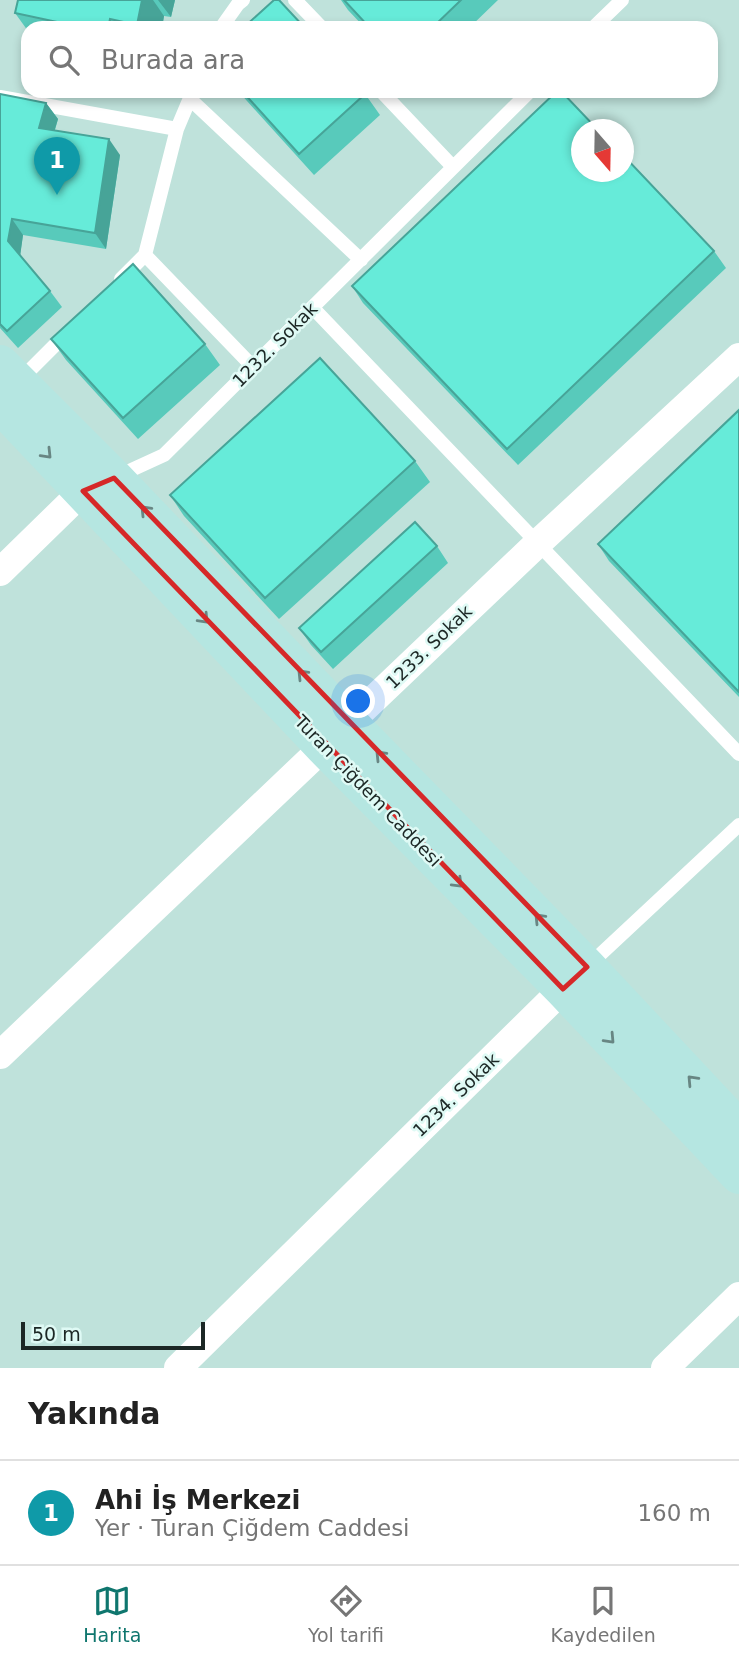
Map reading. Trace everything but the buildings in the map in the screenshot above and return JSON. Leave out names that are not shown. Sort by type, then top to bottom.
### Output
[{"type":"street","name":"1233. Sokak","points":[[0,1055],[538,543],[739,357]]},
{"type":"street","name":"Turan Çiğdem Caddesi","points":[[6,383],[337,735],[575,978],[739,1129]]},
{"type":"street","name":"1232. Sokak","points":[[0,572],[99,484]]},
{"type":"street","name":"Turan Çiğdem Caddesi","points":[[575,978],[739,1175]]},
{"type":"street","name":"1234. Sokak","points":[[178,1368],[575,978]]},
{"type":"street","points":[[665,1368],[739,1296]]},
{"type":"lane","points":[[226,21],[243,0]]},
{"type":"lane","points":[[295,0],[315,21]]},
{"type":"lane","points":[[600,21],[622,0]]},
{"type":"lane","points":[[0,97],[177,129]]},
{"type":"lane","points":[[116,284],[145,255],[177,129],[190,98]]},
{"type":"lane","points":[[194,98],[361,260]]},
{"type":"lane","points":[[388,98],[453,167]]},
{"type":"lane","name":"1232. Sokak","points":[[99,484],[164,455],[523,98]]},
{"type":"lane","points":[[145,255],[253,367]]},
{"type":"lane","points":[[313,308],[739,754]]},
{"type":"lane","points":[[6,383],[77,323]]},
{"type":"lane","name":"1234. Sokak","points":[[575,978],[739,825]]},
{"type":"highlighted area","points":[[114,478],[587,967],[563,989],[83,491]]},
{"type":"shaded area","points":[[0,0],[739,0],[739,1368],[0,1368]]},
{"type":"place","name":"Ahi İş Merkezi","points":[[57,195]]}]
